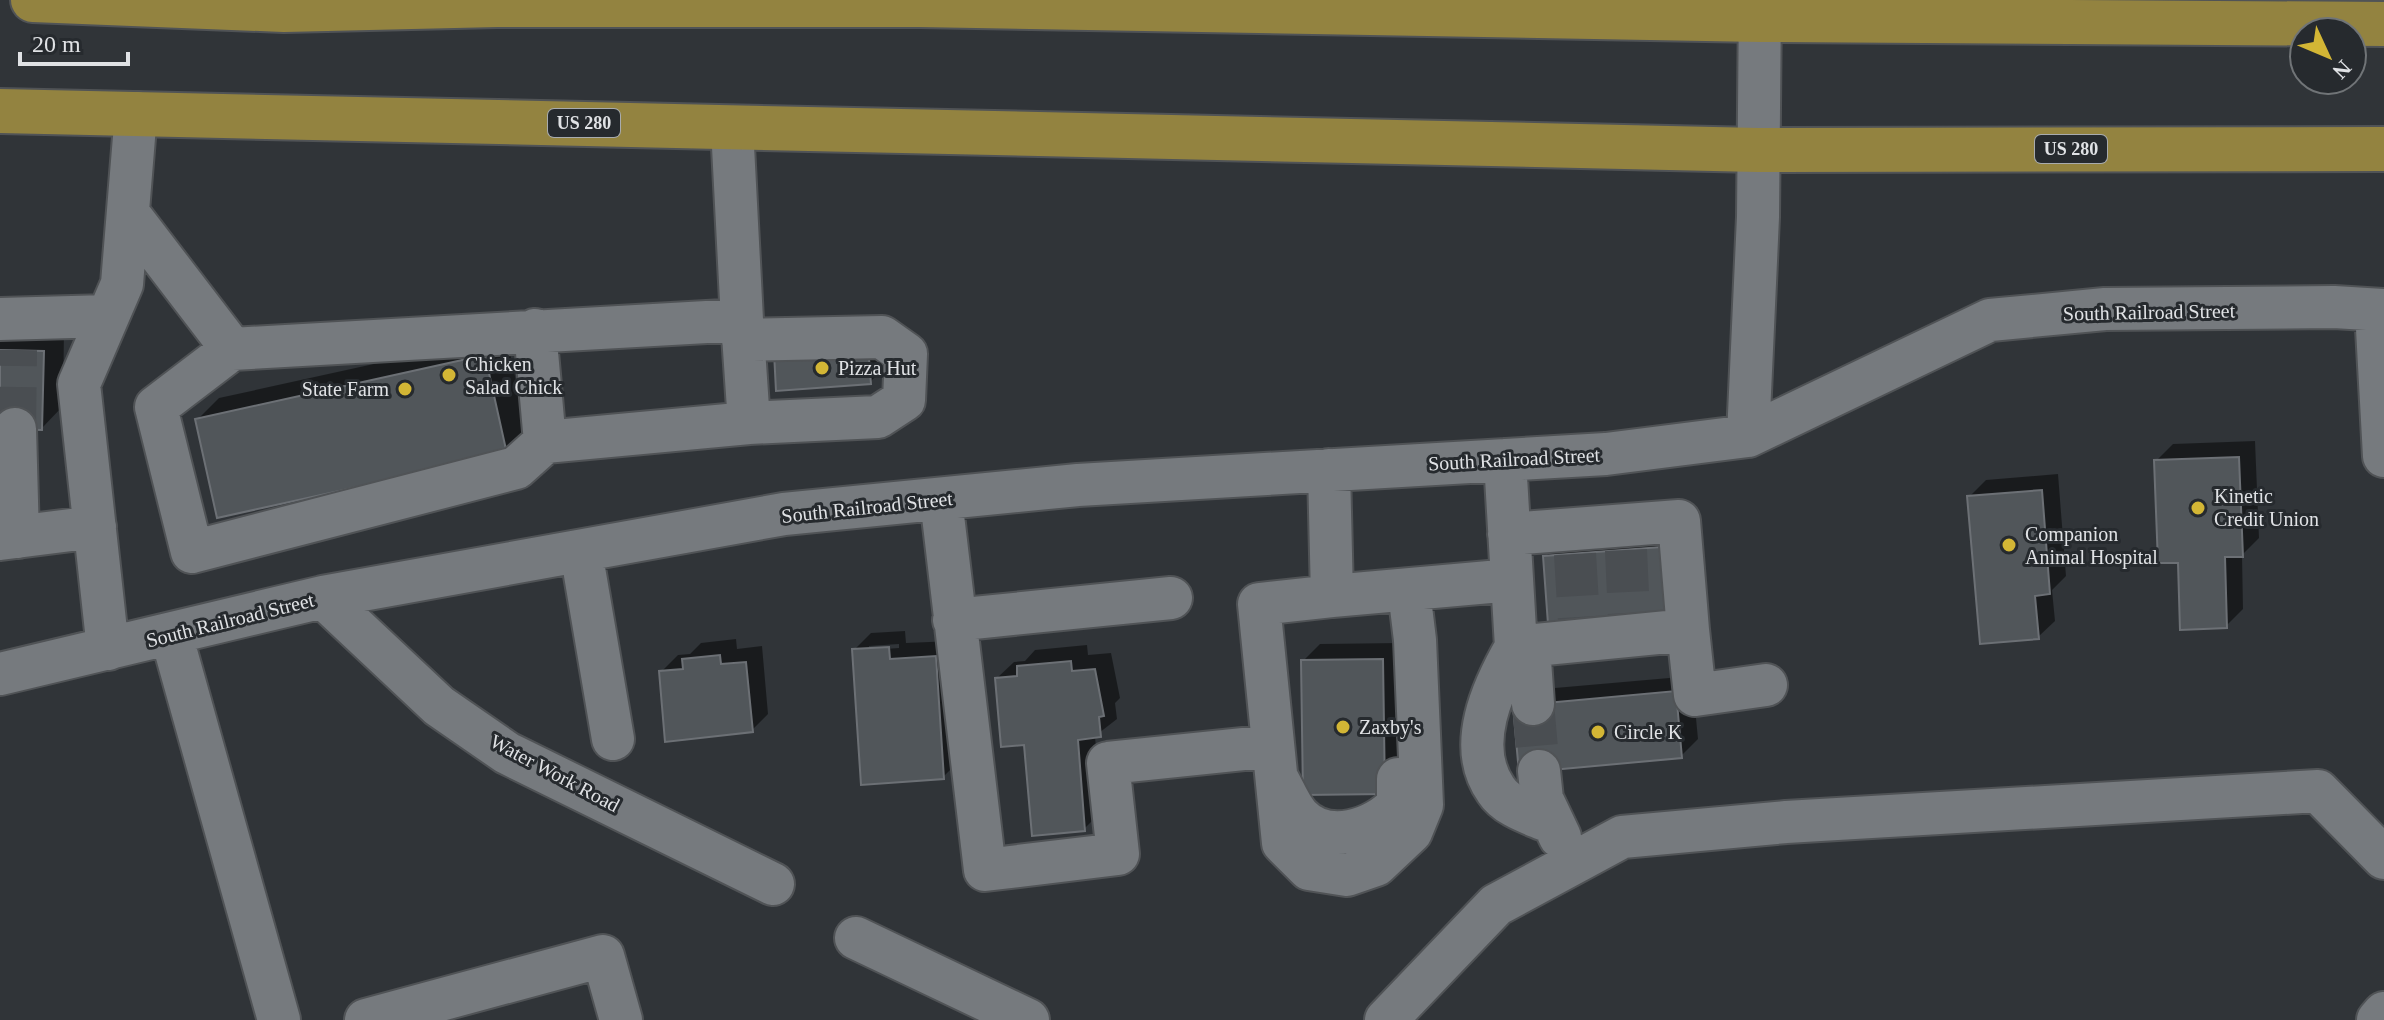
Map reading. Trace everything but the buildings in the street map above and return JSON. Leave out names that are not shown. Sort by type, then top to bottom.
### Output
[{"type":"highway","points":[[33,0],[284,10],[662,3],[1761,10],[2384,24]]},
{"type":"highway","name":"US 280","points":[[0,111],[1758,150],[2384,149]]},
{"type":"street","points":[[1748,436],[1761,10]]},
{"type":"street","points":[[108,649],[79,384],[122,284],[136,113]]},
{"type":"street","points":[[732,127],[749,423]]},
{"type":"street","points":[[128,213],[232,349]]},
{"type":"street","name":"South Railroad Street","points":[[0,674],[323,597],[784,514],[1078,485],[1606,454],[1748,436],[1990,320],[2105,309],[2334,307],[2380,310]]},
{"type":"street","points":[[2380,310],[2384,456]]},
{"type":"street","points":[[10,329],[108,316]]},
{"type":"street","points":[[535,330],[545,442]]},
{"type":"street","points":[[535,330],[743,330],[882,337],[906,354],[904,400],[878,417],[749,423],[545,442],[516,468],[192,552],[156,407],[232,349],[535,330]]},
{"type":"street","points":[[15,429],[9,538],[95,527]]},
{"type":"street","points":[[1505,460],[1512,580],[1533,704]]},
{"type":"street","points":[[1329,470],[1332,596]]},
{"type":"street","points":[[941,499],[985,870],[1118,854],[1108,763],[1275,762]]},
{"type":"street","points":[[1509,534],[1574,542],[1626,538],[1679,521],[1695,695],[1766,685]]},
{"type":"street","points":[[581,551],[613,739]]},
{"type":"street","points":[[1409,591],[1415,640],[1422,805],[1411,832],[1376,865],[1347,875],[1309,869],[1283,843],[1259,604],[1512,580]]},
{"type":"street","name":"Water Work Road","points":[[323,597],[439,706],[507,753],[773,884]]},
{"type":"street","points":[[954,620],[1171,598]]},
{"type":"street","points":[[1550,822],[1513,806],[1496,790],[1483,760],[1485,721],[1493,688],[1522,646],[1580,630],[1629,626],[1688,630]]},
{"type":"street","points":[[171,634],[279,1020]]},
{"type":"street","points":[[1539,771],[1542,799],[1550,822],[1576,862]]},
{"type":"street","points":[[1386,1020],[1496,905],[1622,837],[1786,822],[2318,791],[2384,858]]},
{"type":"street","points":[[856,938],[1020,1018]]},
{"type":"street","points":[[366,1020],[603,956],[621,1020]]},
{"type":"street","points":[[2378,1020],[2384,1013]]},
{"type":"tunnel","points":[[15,429],[16,350]]},
{"type":"tunnel","points":[[1626,550],[1629,617]]},
{"type":"tunnel","points":[[1575,554],[1579,621]]},
{"type":"tunnel","points":[[1533,704],[1539,771]]},
{"type":"place","name":"Pizza Hut","points":[[822,368]]},
{"type":"place","name":"Chicken Salad Chick","points":[[449,375]]},
{"type":"place","name":"State Farm","points":[[405,389]]},
{"type":"place","name":"Kinetic Credit Union","points":[[2198,508]]},
{"type":"place","name":"Companion Animal Hospital","points":[[2009,545]]},
{"type":"place","name":"Zaxby's","points":[[1343,727]]},
{"type":"place","name":"Circle K","points":[[1598,732]]}]
